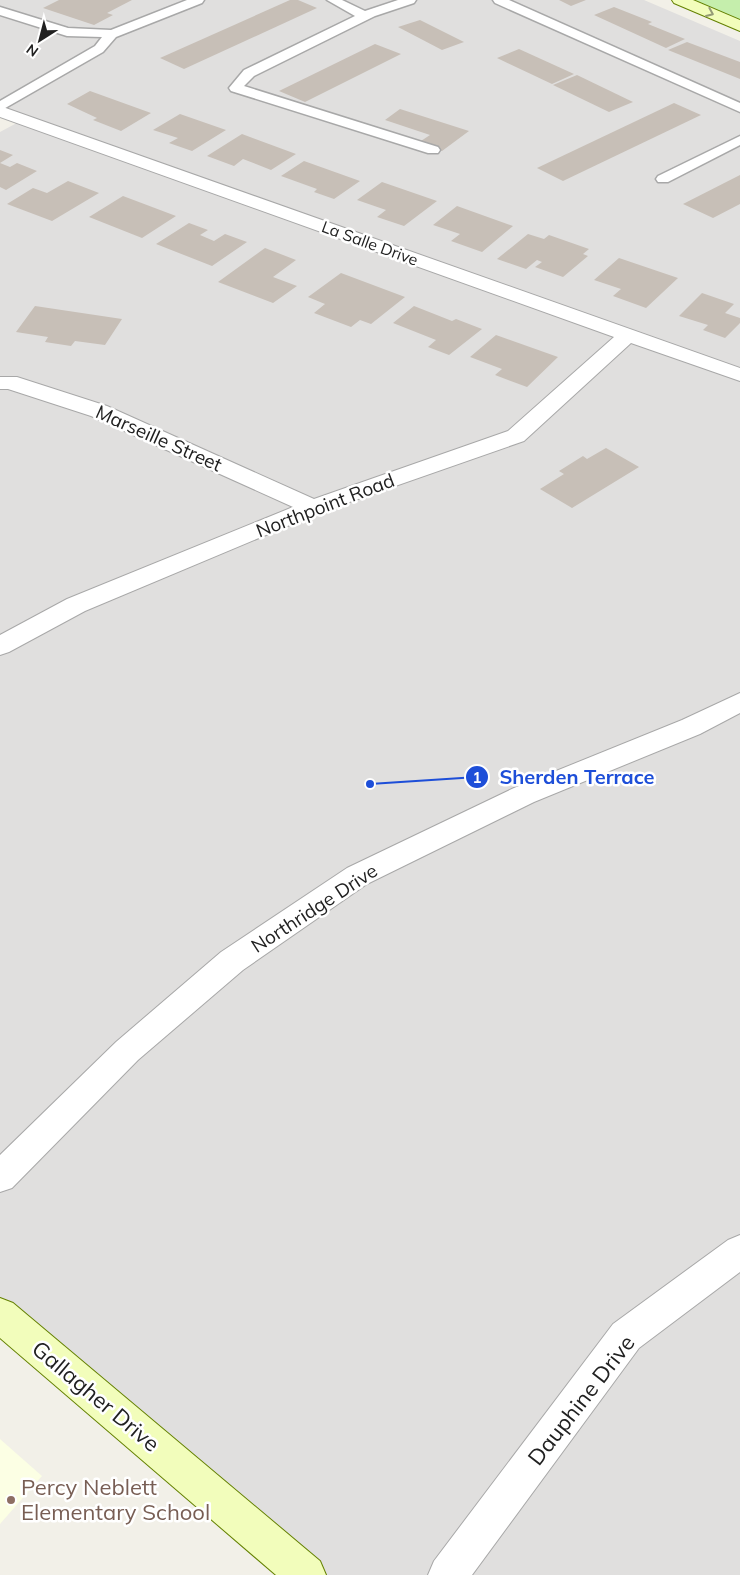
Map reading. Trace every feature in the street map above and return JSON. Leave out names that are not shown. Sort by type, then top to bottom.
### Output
[{"type":"street","points":[[680,0],[740,26]]},
{"type":"street","name":"La Salle Drive","points":[[1,111],[740,375]]},
{"type":"street","name":"Northpoint Road","points":[[0,646],[76,605],[313,506],[516,436],[628,335]]},
{"type":"street","name":"Marseille Street","points":[[0,383],[9,382],[100,411],[313,506]]},
{"type":"street","name":"Northridge Drive","points":[[0,1177],[127,1051],[232,961],[358,876],[524,795],[692,727],[740,702]]},
{"type":"street","name":"Dauphine Drive","points":[[448,1575],[626,1336],[740,1251]]},
{"type":"street","name":"Gallagher Drive","points":[[0,1315],[306,1575]]},
{"type":"lane","points":[[0,11],[67,32],[112,34],[198,0]]},
{"type":"lane","points":[[334,0],[365,16]]},
{"type":"lane","points":[[410,0],[365,16],[249,74],[236,88],[433,150]]},
{"type":"lane","points":[[499,0],[740,108]]},
{"type":"lane","points":[[1,111],[99,49],[112,34]]},
{"type":"lane","points":[[663,179],[740,140]]},
{"type":"shaded area","points":[[0,0],[644,0],[740,41],[740,1575],[325,1575],[0,1307],[0,132],[28,117],[0,106]]},
{"type":"shaded area","name":"Percy Neblett Elementary School","points":[[0,1439],[42,1476],[0,1524]]},
{"type":"green space","points":[[692,0],[740,0],[740,20]]},
{"type":"building","points":[[59,0],[132,0],[107,13],[113,15],[94,25],[43,8]]},
{"type":"building","points":[[290,0],[298,0],[317,8],[184,69],[160,58]]},
{"type":"building","points":[[559,0],[586,0],[571,6]]},
{"type":"building","points":[[614,7],[652,22],[648,24],[685,39],[666,48],[594,15]]},
{"type":"building","points":[[420,20],[464,42],[442,50],[398,27]]},
{"type":"building","points":[[687,42],[740,62],[740,79],[668,50]]},
{"type":"building","points":[[375,44],[401,54],[305,102],[279,91]]},
{"type":"building","points":[[519,49],[574,74],[552,84],[497,58]]},
{"type":"building","points":[[577,75],[633,102],[609,112],[553,85]]},
{"type":"building","points":[[90,91],[151,113],[121,131],[93,120],[97,118],[67,104]]},
{"type":"building","points":[[674,103],[701,115],[563,181],[537,168]]},
{"type":"building","points":[[400,109],[469,131],[442,151],[418,143],[430,135],[385,120]]},
{"type":"building","points":[[180,114],[226,130],[192,151],[169,143],[178,138],[153,130]]},
{"type":"building","points":[[242,134],[296,154],[271,170],[243,159],[234,166],[207,156]]},
{"type":"building","points":[[0,150],[13,155],[0,163]]},
{"type":"building","points":[[304,161],[360,181],[334,199],[314,192],[317,189],[281,176]]},
{"type":"building","points":[[0,163],[10,167],[17,163],[37,171],[6,190],[0,187]]},
{"type":"building","points":[[740,175],[740,204],[713,218],[683,204]]},
{"type":"building","points":[[68,181],[99,193],[52,221],[7,204],[33,188],[47,193]]},
{"type":"building","points":[[382,182],[437,201],[404,226],[377,217],[386,210],[357,200]]},
{"type":"building","points":[[123,196],[176,216],[142,238],[89,217]]},
{"type":"building","points":[[457,206],[513,226],[482,252],[451,241],[460,234],[433,225]]},
{"type":"building","points":[[189,223],[208,230],[200,235],[214,241],[225,234],[247,242],[212,266],[156,244]]},
{"type":"building","points":[[528,234],[544,239],[549,235],[589,249],[583,254],[588,256],[563,277],[535,267],[542,262],[537,260],[526,269],[497,259]]},
{"type":"building","points":[[265,248],[296,260],[273,277],[297,286],[273,303],[218,282]]},
{"type":"building","points":[[619,258],[678,278],[646,308],[613,296],[621,289],[594,280]]},
{"type":"building","points":[[341,273],[405,297],[371,324],[360,320],[351,327],[314,313],[325,304],[308,297]]},
{"type":"building","points":[[702,293],[734,304],[725,313],[740,318],[740,323],[725,338],[703,330],[708,325],[679,316]]},
{"type":"building","points":[[35,306],[122,319],[105,345],[75,341],[71,346],[45,342],[48,337],[16,332]]},
{"type":"building","points":[[414,306],[452,321],[456,319],[482,329],[449,355],[428,347],[436,340],[393,323]]},
{"type":"building","points":[[496,335],[558,357],[527,387],[495,375],[502,369],[470,357]]},
{"type":"building","points":[[606,448],[639,467],[572,508],[540,489],[564,474],[559,471],[583,456],[587,459]]},
{"type":"place","name":"Sherden Terrace","points":[[370,784]]},
{"type":"place","name":"Percy Neblett Elementary School","points":[[11,1500]]}]
